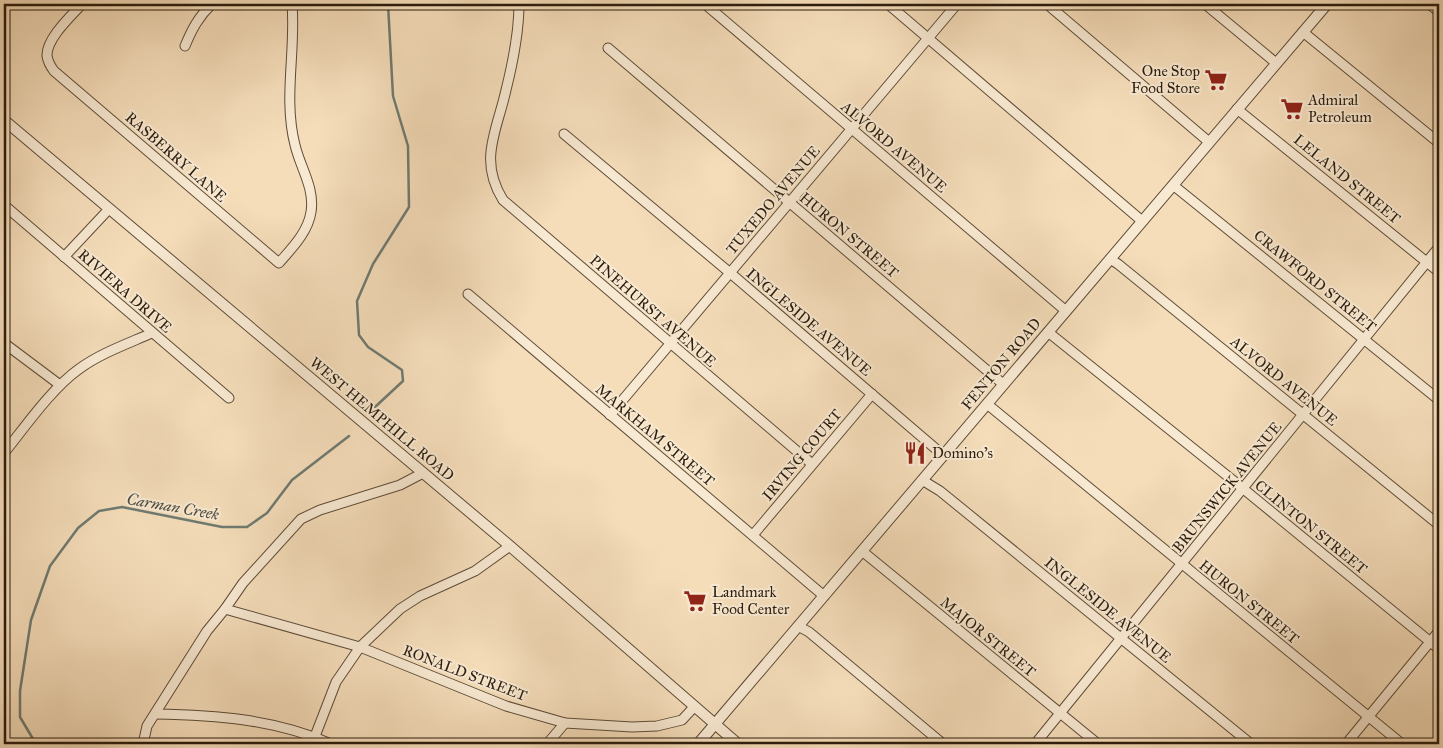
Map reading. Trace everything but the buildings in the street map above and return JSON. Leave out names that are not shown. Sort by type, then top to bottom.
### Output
[{"type":"street","name":"RASBERRY LANE","points":[[82,4],[52,38],[47,58],[54,71],[279,263],[301,235],[309,222],[312,210],[312,196],[294,144],[288,101],[294,28],[292,4]]},
{"type":"street","points":[[185,46],[192,28],[212,4]]},
{"type":"street","name":"PINEHURST AVENUE","points":[[519,4],[519,26],[506,93],[491,146],[490,168],[494,186],[502,200],[812,464]]},
{"type":"street","name":"ALVORD AVENUE","points":[[705,4],[1066,311]]},
{"type":"street","points":[[888,4],[1142,221]]},
{"type":"street","name":"TUXEDO AVENUE","points":[[610,415],[957,4]]},
{"type":"street","points":[[1048,4],[1209,142]]},
{"type":"street","points":[[1205,4],[1276,63]]},
{"type":"street","name":"FENTON ROAD","points":[[698,744],[1327,4]]},
{"type":"street","points":[[1430,4],[1439,11]]},
{"type":"street","points":[[1303,32],[1439,142]]},
{"type":"street","name":"HURON STREET","points":[[608,48],[1003,384]]},
{"type":"street","name":"LELAND STREET","points":[[1237,109],[1439,272]]},
{"type":"street","name":"WEST HEMPHILL ROAD","points":[[4,120],[510,546],[738,744]]},
{"type":"street","name":"INGLESIDE AVENUE","points":[[564,134],[943,455]]},
{"type":"street","name":"CRAWFORD STREET","points":[[1173,184],[1439,400]]},
{"type":"street","name":"RIVIERA DRIVE","points":[[4,205],[229,398]]},
{"type":"street","points":[[64,258],[109,209]]},
{"type":"street","name":"BRUNSWICK AVENUE","points":[[1035,744],[1439,247]]},
{"type":"street","name":"ALVORD AVENUE","points":[[1110,259],[1439,526]]},
{"type":"street","name":"MARKHAM STREET","points":[[468,294],[824,596]]},
{"type":"street","name":"CLINTON STREET","points":[[1048,332],[1439,650]]},
{"type":"street","points":[[4,453],[60,385],[79,369],[102,355],[152,333]]},
{"type":"street","points":[[4,343],[60,385]]},
{"type":"street","name":"IRVING COURT","points":[[752,535],[872,394]]},
{"type":"street","name":"HURON STREET","points":[[987,404],[1402,744]]},
{"type":"street","points":[[143,744],[147,726],[207,630],[225,609],[242,584],[301,519],[320,510],[400,485],[423,473]]},
{"type":"street","name":"INGLESIDE AVENUE","points":[[922,480],[940,491],[1251,744]]},
{"type":"street","points":[[313,740],[336,682],[360,647],[400,608],[420,596],[475,571],[510,546]]},
{"type":"street","name":"MAJOR STREET","points":[[862,551],[1098,744]]},
{"type":"street","name":"RONALD STREET","points":[[225,609],[360,647],[506,706],[565,723],[632,727],[657,726],[682,720],[694,707]]},
{"type":"street","points":[[798,626],[816,638],[942,744]]},
{"type":"street","points":[[1346,744],[1439,631]]},
{"type":"street","points":[[155,714],[244,719],[331,744]]},
{"type":"street","points":[[546,744],[565,723]]},
{"type":"waterway","name":"Carman Creek","points":[[375,407],[403,381],[402,370],[368,347],[359,335],[357,301],[373,264],[409,207],[408,146],[393,96],[388,4]]},
{"type":"waterway","name":"Carman Creek","points":[[36,744],[20,717],[20,691],[31,620],[50,566],[78,528],[99,511],[122,507],[222,527],[247,527],[267,513],[292,480],[349,436]]},
{"type":"place","name":"One Stop Food Store","points":[[1216,80]]},
{"type":"place","name":"Admiral Petroleum","points":[[1292,109]]},
{"type":"place","name":"Domino's","points":[[915,453]]},
{"type":"place","name":"Landmark Food Center","points":[[695,601]]}]
